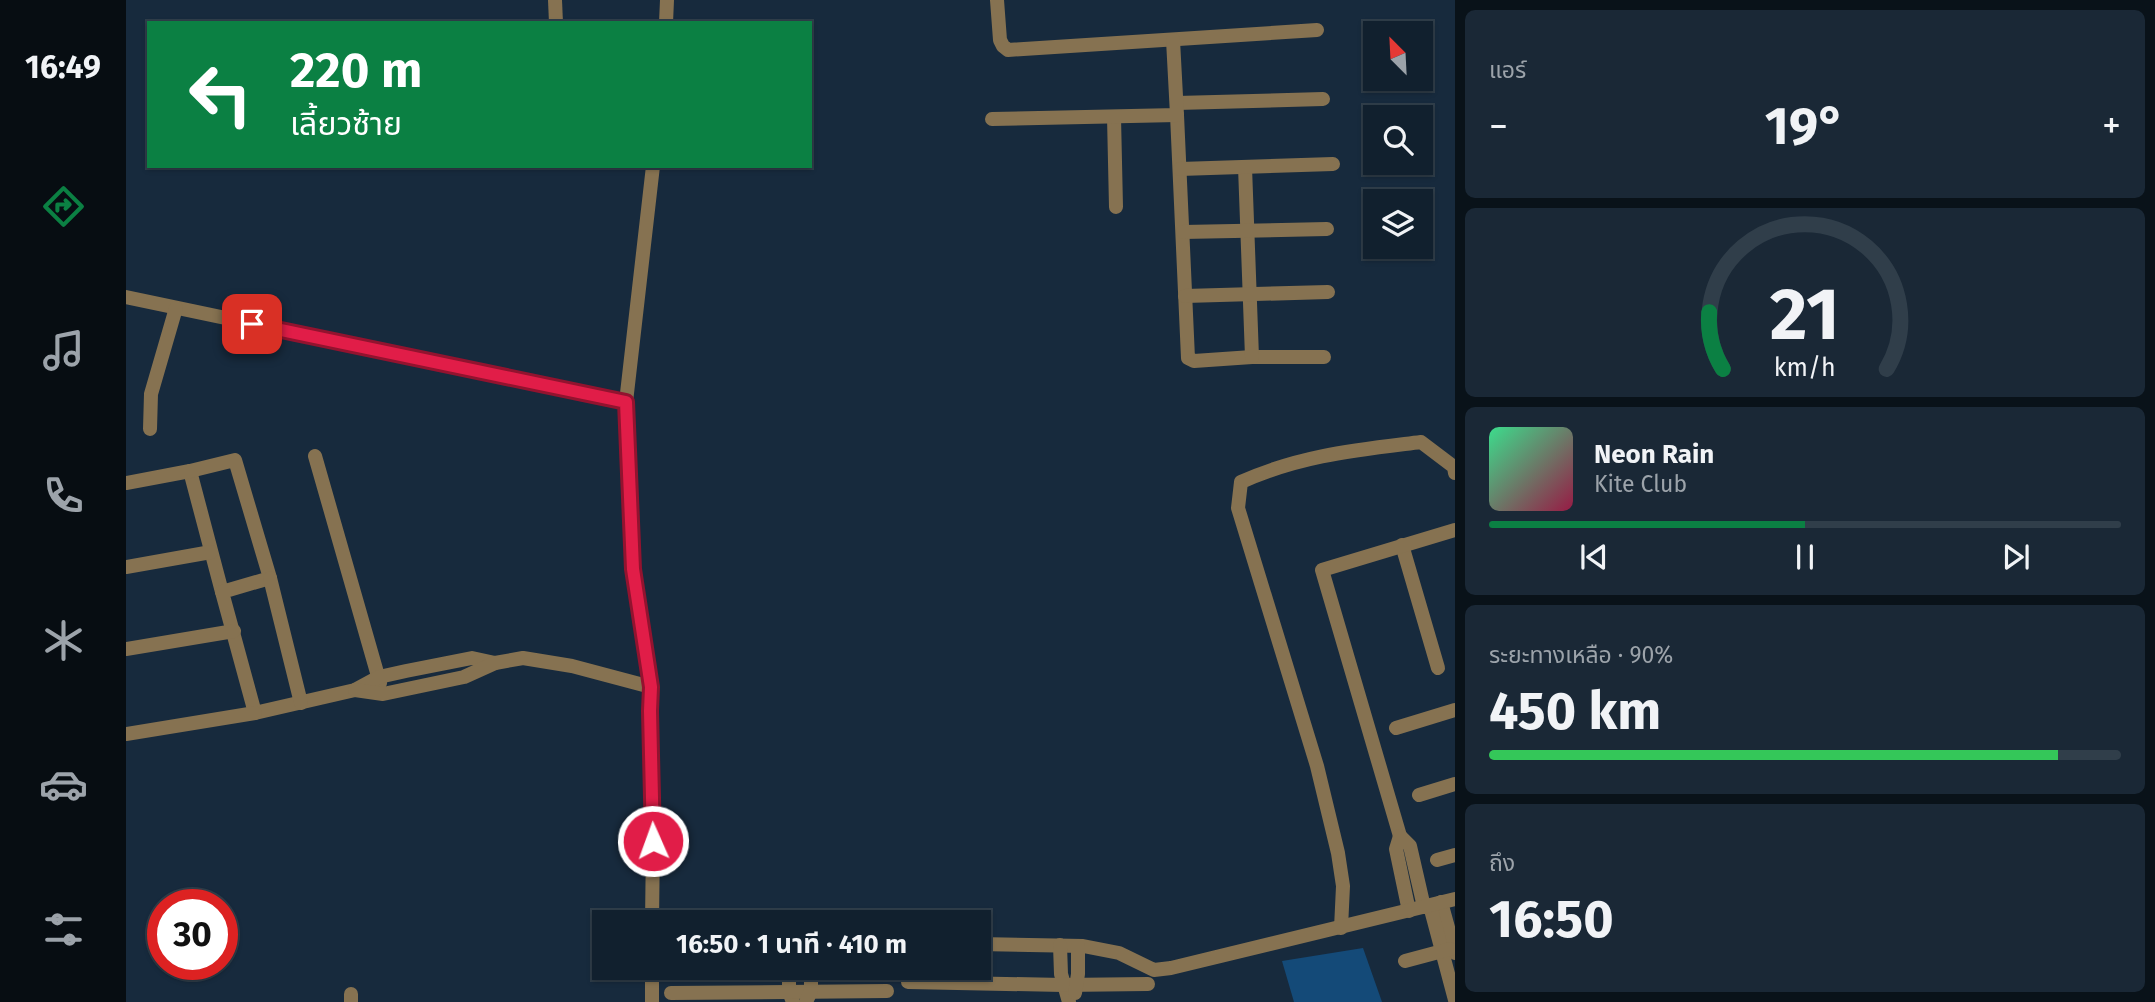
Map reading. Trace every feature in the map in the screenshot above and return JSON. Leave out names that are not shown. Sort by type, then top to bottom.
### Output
[{"type":"street","points":[[555,0],[556,21]]},
{"type":"street","points":[[666,21],[667,0]]},
{"type":"street","points":[[997,0],[1000,40],[1008,50],[1317,30]]},
{"type":"street","points":[[1173,40],[1188,358],[1194,361],[1252,357],[1324,357]]},
{"type":"street","points":[[992,119],[1114,117],[1177,109],[1322,99]]},
{"type":"street","points":[[1114,117],[1116,207]]},
{"type":"street","points":[[1180,169],[1333,164]]},
{"type":"street","points":[[1244,167],[1252,357]]},
{"type":"street","points":[[652,910],[651,687],[633,569],[626,402],[653,168]]},
{"type":"street","points":[[1183,232],[1327,229]]},
{"type":"street","points":[[1185,296],[1328,292]]},
{"type":"street","points":[[126,296],[626,402]]},
{"type":"street","points":[[150,429],[151,394],[176,308]]},
{"type":"street","points":[[1341,928],[1343,886],[1338,853],[1308,731],[1238,508],[1241,482],[1269,470],[1338,452],[1421,442],[1454,467],[1455,472]]},
{"type":"street","points":[[315,456],[383,694]]},
{"type":"street","points":[[126,483],[236,460],[270,578],[301,703]]},
{"type":"street","points":[[190,471],[256,713]]},
{"type":"street","points":[[1455,530],[1322,570],[1400,836],[1410,846],[1437,903],[1451,950],[1455,1000]]},
{"type":"street","points":[[1402,545],[1438,668]]},
{"type":"street","points":[[126,567],[211,552]]},
{"type":"street","points":[[222,592],[270,578]]},
{"type":"street","points":[[126,649],[234,631]]},
{"type":"street","points":[[126,734],[256,713],[355,690],[379,677],[472,658],[495,663]]},
{"type":"street","points":[[355,690],[383,694],[464,677],[495,663],[523,658],[572,666],[651,687]]},
{"type":"street","points":[[1396,728],[1455,710]]},
{"type":"street","points":[[1419,795],[1455,784]]},
{"type":"street","points":[[1400,836],[1396,849],[1409,911]]},
{"type":"street","points":[[1437,860],[1455,855]]},
{"type":"street","points":[[991,944],[1078,946],[1119,953],[1154,970],[1341,928],[1437,903]]},
{"type":"street","points":[[1060,945],[1070,985],[1071,1002]]},
{"type":"street","points":[[1070,985],[1078,946]]},
{"type":"street","points":[[1405,961],[1451,950]]},
{"type":"street","points":[[652,980],[652,1002]]},
{"type":"street","points":[[908,982],[1148,984]]},
{"type":"street","points":[[671,993],[809,997],[887,991]]},
{"type":"water","points":[[1363,948],[1382,1002],[1294,1002],[1282,961]]},
{"type":"route","points":[[252,324],[626,402],[633,569],[651,687],[653,841]]}]
